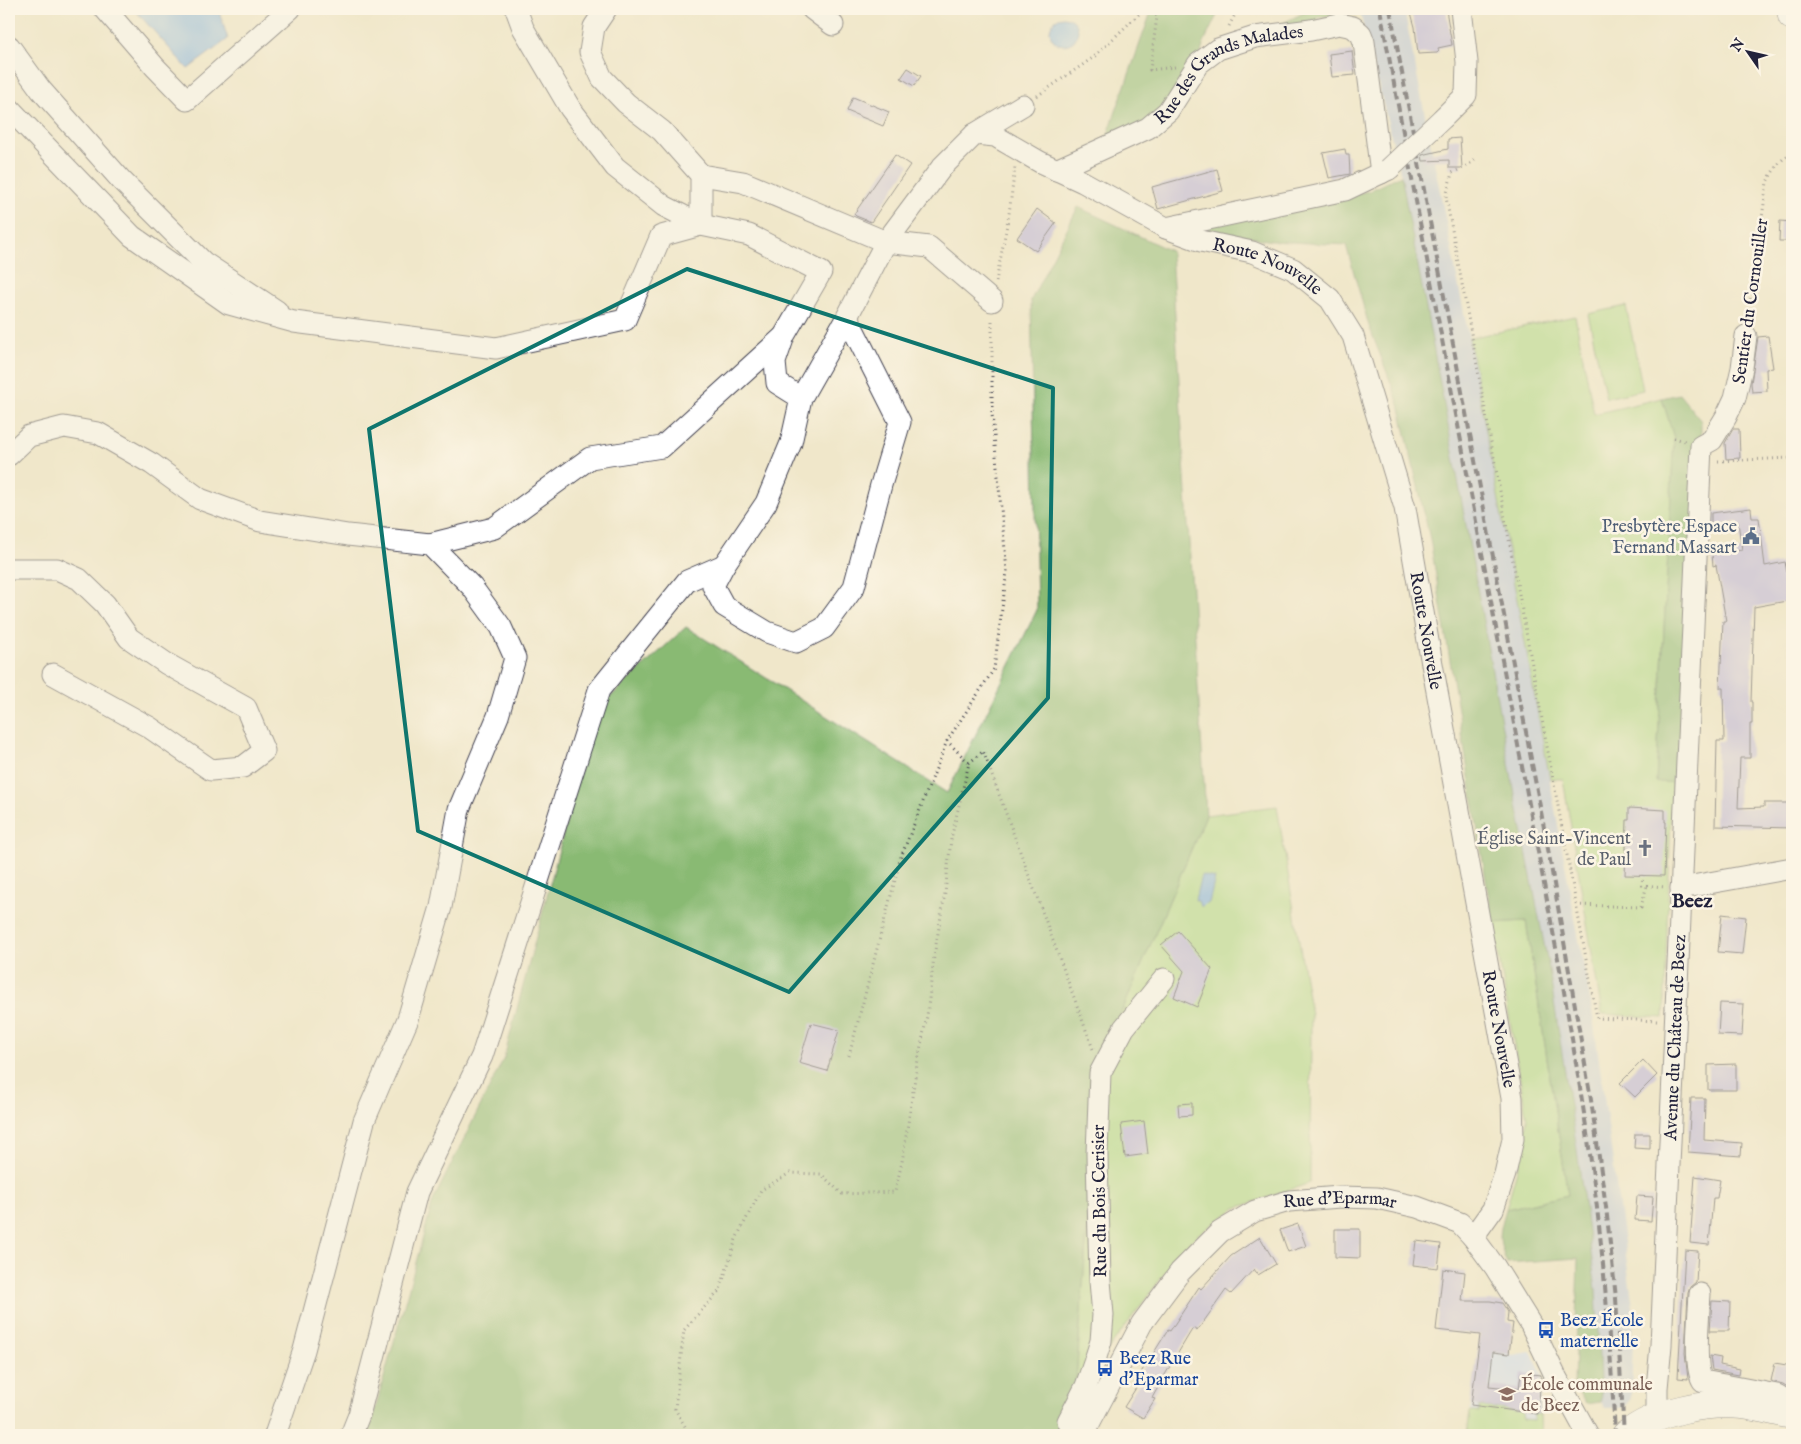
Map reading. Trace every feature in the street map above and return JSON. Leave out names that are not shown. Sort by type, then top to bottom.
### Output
[{"type":"main road","points":[[1791,9],[1792,16]]},
{"type":"main road","points":[[1639,1428],[1676,1411],[1698,1406],[1744,1405],[1792,1415]]},
{"type":"street","points":[[105,9],[187,100],[290,9]]},
{"type":"street","points":[[516,9],[523,28],[570,108],[616,167],[664,206],[701,225],[749,235],[821,272],[784,336],[775,362],[777,383],[801,398]]},
{"type":"street","points":[[606,9],[594,27],[590,52],[602,78],[626,103],[662,130],[701,175],[743,182],[886,242],[929,248],[992,301]]},
{"type":"street","points":[[812,9],[833,25]]},
{"type":"street","points":[[1166,228],[1345,190],[1385,171],[1466,95],[1467,62],[1461,9]]},
{"type":"street","name":"Rue des Grands Malades","points":[[1056,170],[1148,128],[1168,111],[1198,64],[1218,49],[1255,37],[1311,30],[1339,24],[1353,27],[1361,34],[1364,42],[1385,171]]},
{"type":"street","points":[[9,46],[41,90],[122,181],[203,262],[294,322]]},
{"type":"street","points":[[847,317],[900,422],[854,587],[824,628],[796,642],[767,632],[724,606],[713,586],[724,565],[766,503],[790,443],[801,398],[847,317],[886,242],[942,167],[975,134],[1023,105]]},
{"type":"street","points":[[9,108],[132,236],[229,304],[294,322],[496,348],[625,320],[661,236],[701,225]]},
{"type":"street","name":"Route Nouvelle","points":[[975,134],[995,136],[1166,228],[1201,241],[1252,252],[1293,269],[1330,299],[1353,336],[1405,508],[1512,1098],[1514,1138],[1506,1174],[1493,1209],[1473,1237]]},
{"type":"street","points":[[701,175],[701,225]]},
{"type":"street","points":[[9,455],[29,436],[64,427],[98,433],[152,464],[200,499],[260,520],[348,535],[430,544],[494,528],[590,458],[662,447],[784,336]]},
{"type":"street","name":"Sentier du Cornouiller","points":[[1700,454],[1712,440],[1735,398],[1742,368],[1746,336]]},
{"type":"street","name":"Avenue du Château de Beez","points":[[1639,1428],[1657,1388],[1662,1345],[1700,454]]},
{"type":"street","points":[[275,1435],[304,1350],[364,1121],[408,1019],[441,907],[459,809],[498,716],[515,658],[501,627],[472,587],[430,544]]},
{"type":"street","points":[[351,1435],[359,1415],[416,1192],[482,1056],[600,690],[687,581],[724,565]]},
{"type":"street","points":[[9,569],[57,569],[78,579],[104,604],[130,638],[167,664],[246,708],[264,751],[243,767],[211,770],[149,726],[53,674]]},
{"type":"street","points":[[1681,888],[1792,868]]},
{"type":"street","name":"Rue du Bois Cerisier","points":[[1075,1435],[1068,1421],[1086,1386],[1094,1362],[1101,1340],[1103,1314],[1100,1281],[1097,1154],[1100,1073],[1124,1028],[1164,979]]},
{"type":"street","name":"Rue d'Eparmar","points":[[1084,1435],[1142,1323],[1180,1272],[1220,1232],[1255,1211],[1290,1201],[1340,1197],[1377,1198],[1417,1207],[1460,1223],[1495,1267],[1531,1325],[1555,1375],[1588,1435]]},
{"type":"street","points":[[1700,1294],[1697,1366],[1700,1378],[1703,1381],[1776,1395],[1787,1401],[1792,1407]]},
{"type":"path","points":[[1023,105],[1094,57],[1146,9],[1156,16],[1150,70]]},
{"type":"path","points":[[849,1056],[901,858],[947,741],[994,669],[1007,571],[992,414],[992,301],[1009,214],[1018,149]]},
{"type":"path","name":"Sentier du Cornouiller","points":[[1746,336],[1767,182],[1775,168],[1787,156],[1792,154]]},
{"type":"path","points":[[1475,160],[1452,173],[1446,197],[1597,1018],[1676,1022]]},
{"type":"path","points":[[1700,454],[1792,458]]},
{"type":"path","points":[[947,741],[969,763]]},
{"type":"path","points":[[690,1435],[675,1409],[684,1330],[720,1290],[736,1239],[761,1190],[790,1173],[822,1174],[842,1194],[896,1192],[927,1016],[951,839],[969,763],[984,750],[1099,1065],[1100,1073]]},
{"type":"path","points":[[1643,875],[1642,885],[1681,888]]},
{"type":"path","points":[[1576,906],[1641,907],[1647,885]]},
{"type":"highlighted area","points":[[687,269],[1053,388],[1048,698],[789,992],[418,831],[369,429]]},
{"type":"shaded area","points":[[1359,9],[1404,9],[1469,338],[1593,1017],[1634,1314],[1631,1398],[1627,1405],[1621,1408],[1605,1408],[1601,1402],[1596,1289],[1549,969],[1504,738],[1401,175]]},
{"type":"shaded area","name":"École communale de Beez","points":[[1478,1350],[1513,1355],[1531,1352],[1543,1376],[1540,1415],[1541,1435],[1467,1435]]},
{"type":"green space","points":[[1152,9],[1220,9],[1204,42],[1198,64],[1168,111],[1103,148]]},
{"type":"green space","points":[[1311,9],[1359,9],[1360,14],[1319,17],[1311,30],[1255,37]]},
{"type":"green space","points":[[1401,175],[1504,738],[1549,969],[1596,1290],[1601,1402],[1586,1404],[1574,1385],[1578,1258],[1507,1263],[1500,1242],[1506,1209],[1568,1195],[1526,921],[1493,923],[1430,539],[1399,404],[1369,326],[1346,245],[1272,241],[1196,227],[1369,191]]},
{"type":"green space","points":[[1078,207],[1171,251],[1206,815],[1099,1065],[1075,1394],[1060,1435],[368,1435],[433,1201],[504,1058],[596,710],[686,627],[947,793],[1037,610],[1031,300]]},
{"type":"green space","points":[[1626,306],[1643,390],[1606,398],[1588,314]]},
{"type":"green space","points":[[1575,316],[1594,414],[1662,398],[1674,438],[1656,781],[1672,782],[1664,1018],[1602,1014],[1563,779],[1550,779],[1469,338]]},
{"type":"green space","points":[[1679,394],[1701,421],[1685,783],[1656,782],[1674,438],[1662,398]]},
{"type":"green space","points":[[1277,806],[1311,1015],[1310,1183],[1236,1208],[1196,1236],[1165,1273],[1075,1394],[1099,1065],[1206,815]]},
{"type":"green space","points":[[1526,921],[1568,1195],[1506,1209],[1522,1153],[1527,1120],[1493,923]]},
{"type":"green space","points":[[1479,1406],[1523,1412],[1522,1420],[1533,1421],[1534,1414],[1540,1415],[1541,1435],[1467,1435],[1470,1412],[1479,1412]]},
{"type":"water","points":[[134,9],[218,9],[228,39],[188,69]]},
{"type":"water","points":[[1064,17],[1074,21],[1078,31],[1074,41],[1064,45],[1054,41],[1050,31],[1054,21]]},
{"type":"water","points":[[1201,875],[1215,878],[1209,903],[1203,906],[1200,906],[1198,901],[1195,900]]},
{"type":"building","points":[[1410,9],[1424,9],[1425,13],[1446,10],[1452,45],[1438,48],[1439,51],[1437,53],[1418,54],[1415,27]]},
{"type":"building","points":[[1352,51],[1355,75],[1332,77],[1329,54]]},
{"type":"building","points":[[908,68],[921,76],[914,86],[901,78]]},
{"type":"building","points":[[853,97],[889,112],[883,126],[847,111]]},
{"type":"building","points":[[1460,138],[1462,168],[1449,168],[1449,160],[1423,161],[1422,155],[1448,149],[1448,139]]},
{"type":"building","points":[[1345,149],[1346,155],[1349,155],[1350,174],[1329,178],[1323,153]]},
{"type":"building","points":[[895,155],[910,165],[871,222],[856,216],[854,214]]},
{"type":"building","points":[[1217,169],[1223,191],[1158,209],[1152,187]]},
{"type":"building","points":[[1037,209],[1056,223],[1036,251],[1017,238]]},
{"type":"building","points":[[1780,221],[1792,222],[1792,241],[1779,241]]},
{"type":"building","points":[[1768,336],[1773,368],[1766,369],[1767,391],[1752,392],[1751,383],[1758,337]]},
{"type":"building","points":[[1733,429],[1739,429],[1740,458],[1726,459],[1725,443]]},
{"type":"building","points":[[1751,508],[1752,518],[1759,518],[1765,566],[1785,562],[1792,600],[1754,607],[1750,758],[1740,758],[1738,808],[1764,807],[1764,803],[1792,803],[1792,828],[1715,826],[1717,741],[1724,741],[1723,688],[1720,688],[1723,621],[1726,621],[1716,565],[1713,566],[1712,554],[1742,550],[1738,522],[1711,526],[1711,513]]},
{"type":"building","name":"Église Saint-Vincent de Paul","points":[[1629,808],[1665,810],[1664,876],[1625,875]]},
{"type":"building","points":[[1722,914],[1746,917],[1742,954],[1718,952]]},
{"type":"building","points":[[1178,931],[1212,969],[1197,1007],[1174,997],[1184,971],[1161,945]]},
{"type":"building","points":[[1720,1003],[1744,1004],[1742,1036],[1718,1035]]},
{"type":"building","points":[[811,1023],[839,1030],[827,1071],[799,1063]]},
{"type":"building","points":[[1643,1060],[1657,1075],[1635,1097],[1620,1083]]},
{"type":"building","points":[[1736,1064],[1736,1090],[1708,1090],[1708,1065]]},
{"type":"building","points":[[1691,1098],[1705,1098],[1704,1140],[1742,1143],[1741,1156],[1688,1152]]},
{"type":"building","points":[[1192,1103],[1192,1115],[1179,1116],[1178,1104]]},
{"type":"building","points":[[1144,1121],[1148,1154],[1125,1157],[1121,1124]]},
{"type":"building","points":[[1635,1134],[1650,1134],[1650,1149],[1634,1148]]},
{"type":"building","points":[[1695,1176],[1720,1180],[1717,1198],[1713,1198],[1709,1245],[1690,1243]]},
{"type":"building","points":[[1637,1196],[1653,1197],[1651,1221],[1635,1220]]},
{"type":"building","points":[[1298,1224],[1306,1246],[1288,1252],[1280,1230]]},
{"type":"building","points":[[1335,1229],[1360,1229],[1360,1258],[1335,1257]]},
{"type":"building","points":[[1260,1237],[1276,1264],[1258,1275],[1254,1269],[1231,1294],[1226,1290],[1197,1331],[1193,1328],[1152,1398],[1155,1399],[1143,1418],[1124,1407],[1141,1380],[1138,1378],[1147,1362],[1199,1287],[1201,1289],[1231,1256]]},
{"type":"building","points":[[1416,1241],[1441,1244],[1438,1268],[1413,1265]]},
{"type":"building","points":[[1685,1250],[1698,1251],[1696,1282],[1690,1287],[1688,1293],[1685,1353],[1688,1379],[1678,1378]]},
{"type":"building","points":[[1443,1269],[1465,1272],[1462,1301],[1502,1303],[1508,1312],[1507,1322],[1513,1323],[1509,1354],[1493,1352],[1489,1386],[1519,1389],[1521,1373],[1541,1375],[1538,1414],[1471,1405],[1480,1335],[1436,1330]]},
{"type":"building","points":[[1712,1301],[1730,1302],[1729,1331],[1710,1331]]},
{"type":"building","points":[[1710,1356],[1721,1358],[1720,1365],[1740,1369],[1739,1375],[1712,1370]]},
{"type":"building","points":[[1775,1363],[1792,1366],[1792,1390],[1783,1384],[1771,1381]]},
{"type":"railway","points":[[1380,9],[1562,980],[1590,1151],[1600,1236],[1608,1322],[1615,1435]]},
{"type":"railway","points":[[1390,9],[1548,849],[1590,1093],[1606,1207],[1616,1298],[1624,1435]]},
{"type":"place","name":"Presbytère Espace Fernand Massart","points":[[1751,536]]},
{"type":"place","name":"Église Saint-Vincent de Paul","points":[[1645,848]]},
{"type":"place","name":"Beez École maternelle","points":[[1546,1330]]},
{"type":"place","name":"Beez Rue d'Eparmar","points":[[1105,1368]]},
{"type":"place","name":"École communale de Beez","points":[[1507,1394]]},
{"type":"district","name":"Beez","points":[[1692,900]]}]
